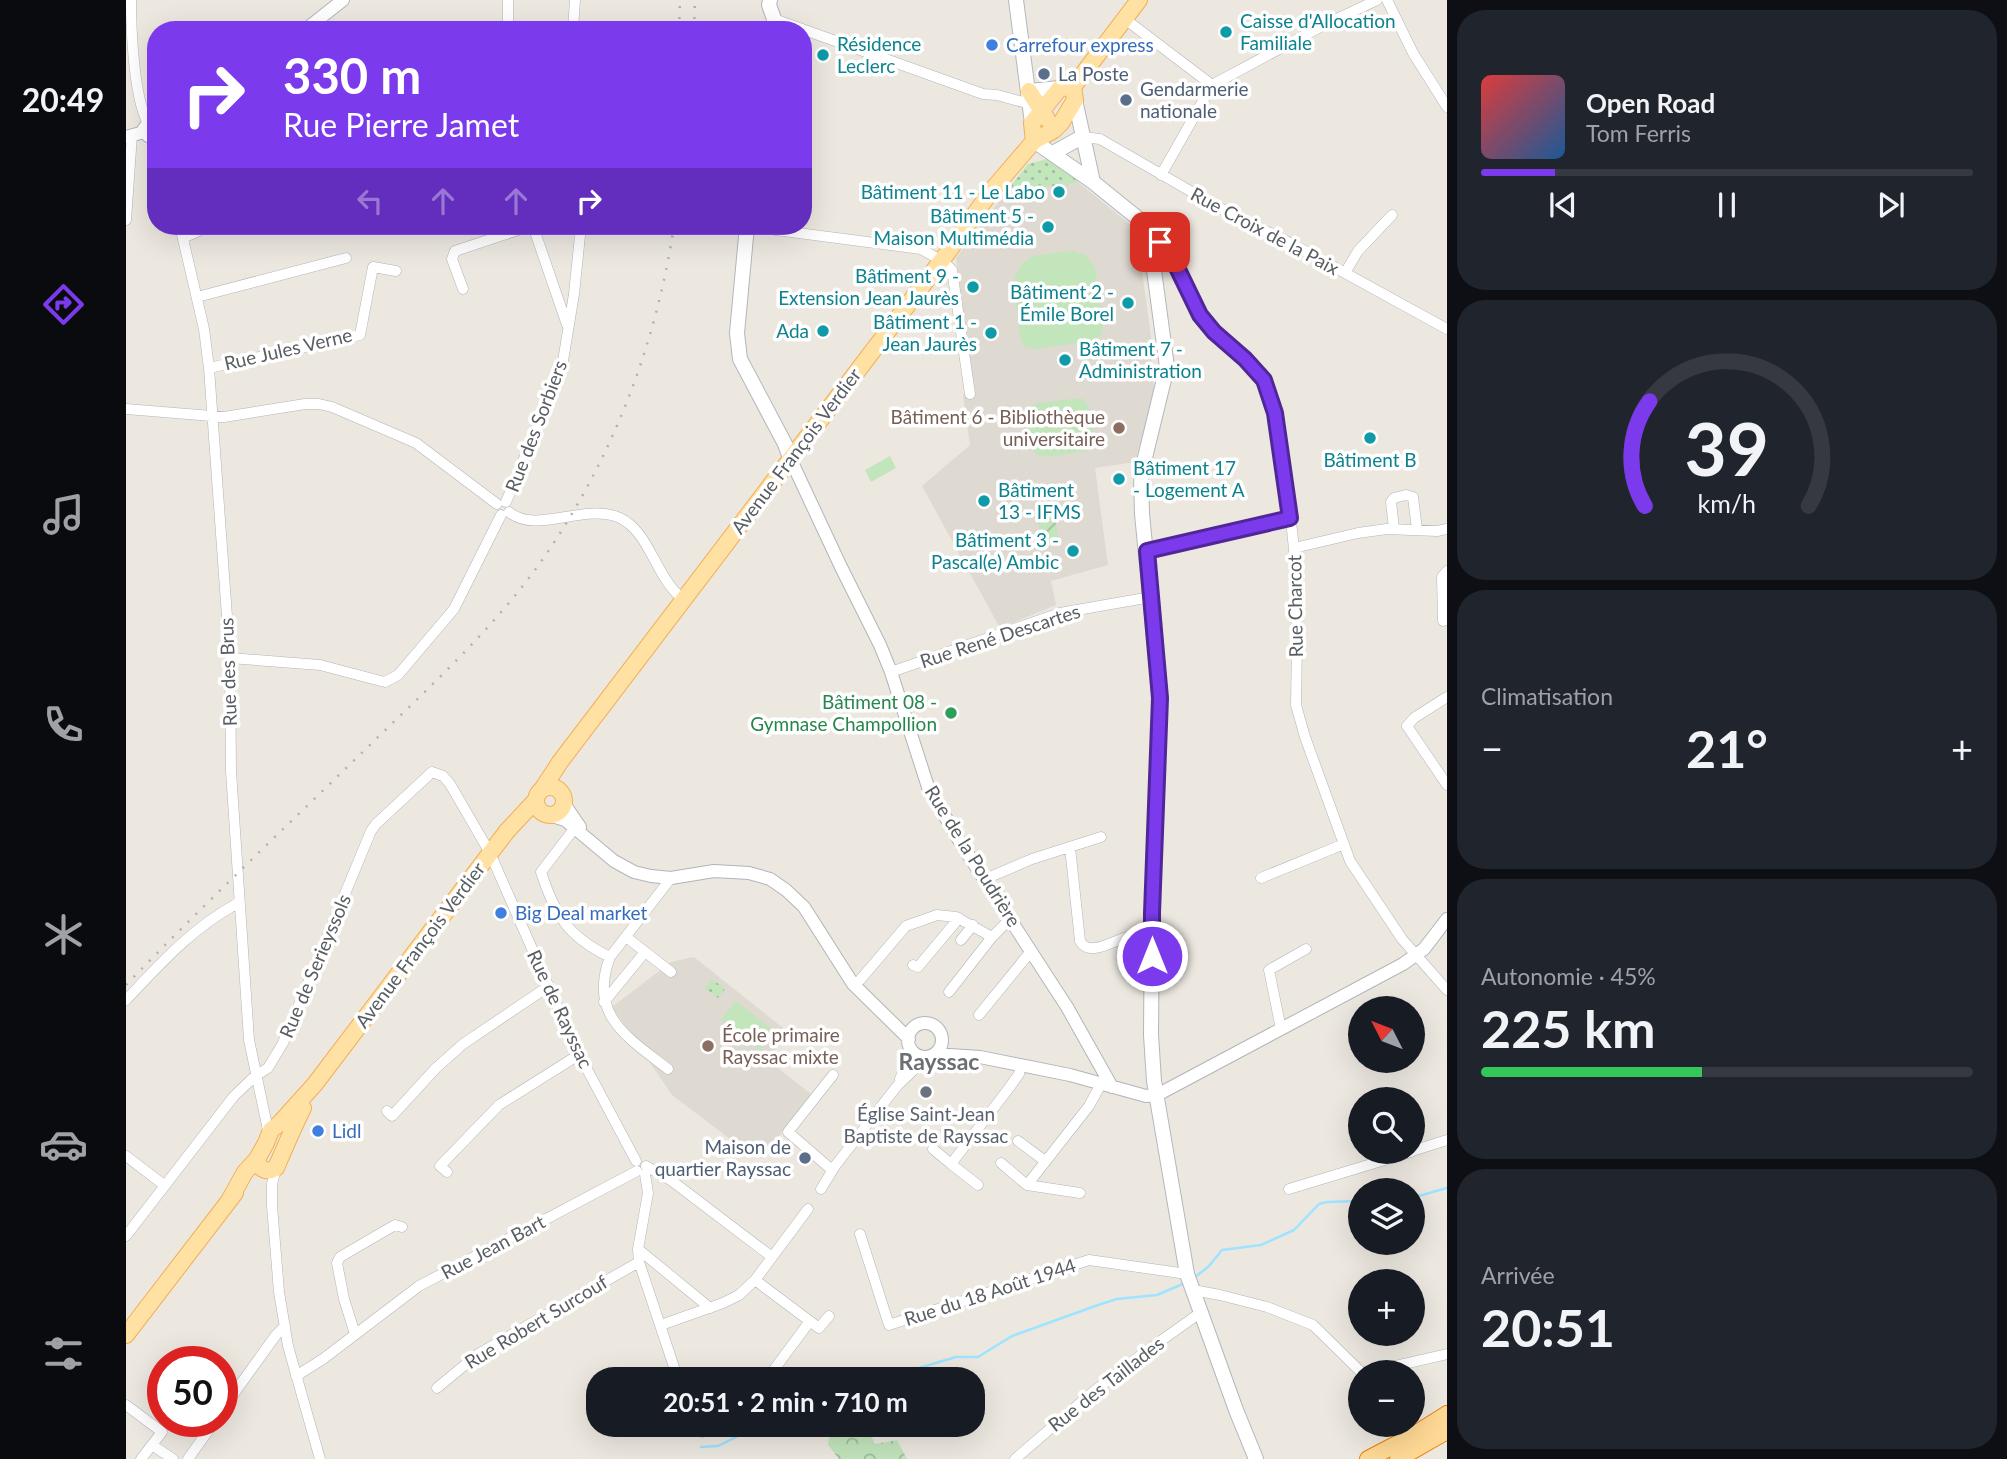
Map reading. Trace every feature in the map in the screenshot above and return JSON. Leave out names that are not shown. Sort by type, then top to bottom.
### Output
[{"type":"highway","points":[[1368,1459],[1447,1414]]},
{"type":"highway","points":[[1398,1459],[1447,1431]]},
{"type":"main road","points":[[760,0],[764,19],[768,21]]},
{"type":"main road","points":[[770,0],[773,21]]},
{"type":"main road","points":[[1016,0],[1033,107],[1034,141]]},
{"type":"main road","points":[[1034,141],[1054,130],[1069,92],[1139,0]]},
{"type":"main road","points":[[1033,107],[1069,92]]},
{"type":"main road","points":[[1033,107],[1069,92]]},
{"type":"main road","points":[[1069,92],[1093,182]]},
{"type":"main road","points":[[1033,107],[1054,130]]},
{"type":"main road","points":[[1053,153],[1082,137]]},
{"type":"main road","points":[[1034,141],[1093,182],[1147,226],[1150,241],[1167,367],[1141,474],[1142,513],[1160,698],[1151,1035],[1157,1095],[1190,1282],[1256,1459]]},
{"type":"main road","name":"Avenue François Verdier","points":[[276,1128],[315,1084],[507,831],[545,802],[560,762],[992,190],[1034,141]]},
{"type":"main road","points":[[746,235],[737,347],[740,359],[790,458]]},
{"type":"main road","points":[[126,1335],[230,1199],[245,1172],[265,1166],[283,1150],[289,1139],[276,1128]]},
{"type":"street","points":[[126,220],[146,133],[139,101],[131,0]]},
{"type":"street","points":[[316,21],[343,0]]},
{"type":"street","points":[[508,0],[508,21]]},
{"type":"street","points":[[574,21],[575,0]]},
{"type":"street","points":[[1161,175],[1212,85],[1377,0]]},
{"type":"street","points":[[1387,0],[1413,53],[1447,107]]},
{"type":"street","points":[[1125,19],[1212,85]]},
{"type":"street","points":[[812,37],[982,94],[998,95],[1033,107]]},
{"type":"street","name":"Rue Croix de la Paix","points":[[1082,137],[1100,139],[1161,175],[1447,329]]},
{"type":"street","points":[[1345,273],[1358,251],[1392,215]]},
{"type":"street","name":"Rue des Brus","points":[[182,235],[197,297],[219,417],[213,446],[230,658],[231,771],[248,1040],[255,1076],[276,1128]]},
{"type":"street","points":[[183,238],[190,235]]},
{"type":"street","points":[[463,289],[452,259],[455,251],[504,235]]},
{"type":"street","points":[[534,235],[568,327]]},
{"type":"street","name":"Rue des Sorbiers","points":[[230,658],[320,665],[385,682],[405,667],[454,609],[503,508],[562,367],[580,235]]},
{"type":"street","points":[[812,235],[921,249],[948,265],[952,270],[970,394]]},
{"type":"street","name":"Rue Charcot","points":[[1150,241],[1160,242],[1170,253],[1200,315],[1264,380],[1275,413],[1294,548],[1296,705],[1305,737],[1350,861],[1402,939],[1447,990]]},
{"type":"street","points":[[197,297],[346,258]]},
{"type":"street","name":"Rue Jules Verne","points":[[209,368],[360,335],[373,267],[397,271]]},
{"type":"street","points":[[557,295],[562,298],[574,294]]},
{"type":"street","points":[[126,409],[219,417],[305,404],[332,407],[416,443],[523,520],[594,513],[618,516],[634,528],[657,567],[683,599]]},
{"type":"street","name":"Rue de la Poudrière","points":[[790,458],[880,645],[928,787],[1067,1007],[1107,1086]]},
{"type":"street","points":[[1394,529],[1391,502],[1394,498],[1406,495],[1413,498],[1415,503],[1417,530]]},
{"type":"street","points":[[1147,551],[1290,518]]},
{"type":"street","points":[[1294,548],[1358,533],[1394,529],[1447,529]]},
{"type":"street","points":[[1447,571],[1442,577],[1443,621],[1447,621]]},
{"type":"street","name":"Rue René Descartes","points":[[891,672],[1060,613],[1151,597]]},
{"type":"street","points":[[1447,697],[1407,726],[1447,784]]},
{"type":"street","name":"Rue de Serieyssols","points":[[126,1236],[234,1096],[268,1068],[283,1043],[376,824],[426,776],[432,772],[438,773],[450,784],[490,853]]},
{"type":"street","points":[[545,802],[614,861],[634,872],[671,878],[714,871],[748,873],[770,879],[804,907],[853,984],[888,1018],[919,1055],[980,1057],[1083,1079],[1146,1096],[1157,1095],[1416,955],[1447,919]]},
{"type":"street","points":[[545,802],[567,808],[590,842]]},
{"type":"street","points":[[574,829],[541,872],[551,901],[564,924],[587,945],[610,957]]},
{"type":"street","points":[[985,879],[1007,868],[1101,837]]},
{"type":"street","points":[[1261,878],[1343,844]]},
{"type":"street","points":[[1070,847],[1082,946],[1088,949],[1097,948],[1131,936],[1152,939]]},
{"type":"street","name":"Rue de Rayssac","points":[[490,853],[580,1054],[641,1168],[648,1193],[638,1249],[639,1262],[674,1367]]},
{"type":"street","points":[[668,1069],[641,1049],[608,1013],[604,1002],[603,981],[610,957],[671,878]]},
{"type":"street","points":[[126,1000],[182,942],[238,902]]},
{"type":"street","points":[[853,984],[860,980],[906,926],[937,915],[959,918],[992,937]]},
{"type":"street","points":[[913,965],[918,967],[959,918]]},
{"type":"street","points":[[949,992],[992,937],[1010,919]]},
{"type":"street","points":[[961,940],[973,925]]},
{"type":"street","points":[[626,937],[671,972]]},
{"type":"street","points":[[1281,1029],[1269,970],[1306,949]]},
{"type":"street","points":[[604,1002],[645,952]]},
{"type":"street","points":[[979,1015],[1032,953]]},
{"type":"street","points":[[387,1111],[392,1116],[436,1068],[463,1044],[549,986]]},
{"type":"street","points":[[888,1018],[917,1026]]},
{"type":"street","points":[[897,1086],[913,1029],[922,1024],[933,1025],[947,1042],[980,1057]]},
{"type":"street","points":[[821,1189],[832,1170],[897,1086],[941,1046],[942,1037]]},
{"type":"street","points":[[1083,1079],[1092,1053]]},
{"type":"street","points":[[447,1172],[440,1166],[499,1105],[580,1054]]},
{"type":"street","points":[[951,1164],[1009,1088],[1021,1065]]},
{"type":"street","points":[[832,1170],[788,1132],[833,1075]]},
{"type":"street","points":[[1027,1185],[1088,1106],[1107,1086]]},
{"type":"street","points":[[1425,1147],[1447,1140]]},
{"type":"street","points":[[1018,1141],[1045,1161]]},
{"type":"street","points":[[933,1149],[978,1185]]},
{"type":"street","points":[[126,1156],[164,1185]]},
{"type":"street","points":[[1001,1163],[1027,1185],[1080,1193]]},
{"type":"street","points":[[1289,1189],[1370,1164]]},
{"type":"street","points":[[265,1166],[285,1326],[320,1459]]},
{"type":"street","points":[[641,1168],[672,1181],[772,1257]]},
{"type":"street","name":"Rue Jean Bart","points":[[296,1376],[419,1286],[641,1168]]},
{"type":"street","points":[[661,1325],[739,1295],[755,1280],[808,1209]]},
{"type":"street","points":[[355,1334],[337,1263],[340,1257],[395,1226],[402,1227]]},
{"type":"street","name":"Rue du 18 Août 1944","points":[[860,1234],[889,1325],[1089,1260],[1190,1282]]},
{"type":"street","points":[[638,1249],[710,1308]]},
{"type":"street","name":"Rue Robert Surcouf","points":[[436,1388],[478,1354],[639,1262]]},
{"type":"street","points":[[755,1280],[819,1328],[829,1316]]},
{"type":"street","points":[[1190,1282],[1213,1293],[1267,1307],[1313,1325],[1349,1360]]},
{"type":"street","name":"Rue des Taillades","points":[[1015,1459],[1124,1368],[1200,1313]]},
{"type":"street","points":[[776,1367],[810,1321]]},
{"type":"street","points":[[238,1388],[285,1326]]},
{"type":"street","points":[[1421,1360],[1447,1354]]},
{"type":"street","points":[[126,1405],[162,1432],[141,1459]]},
{"type":"street","points":[[188,1459],[204,1437]]},
{"type":"street","points":[[152,1444],[173,1459]]},
{"type":"shaded area","points":[[1079,183],[1136,229],[1154,358],[1151,358],[1154,393],[1135,462],[1095,468],[1108,565],[1051,581],[1056,605],[1000,628],[922,486],[970,445],[963,395],[974,392],[956,258],[1006,192]]},
{"type":"shaded area","name":"École primaire Rayssac mixte","points":[[694,957],[788,1032],[768,1060],[811,1094],[762,1159],[734,1142],[672,1095],[612,1007],[671,962]]},
{"type":"green space","points":[[1050,158],[1063,166],[1079,183],[1006,192],[1028,164]]},
{"type":"green space","points":[[1072,251],[1087,256],[1095,267],[1103,326],[1101,335],[1093,341],[1034,349],[1024,346],[1020,337],[1014,280],[1021,265],[1032,256]]},
{"type":"green space","points":[[1081,398],[1089,409],[1093,424],[1092,440],[1086,451],[1049,456],[1036,453],[1027,427],[1032,405]]},
{"type":"green space","points":[[890,456],[896,468],[871,482],[865,470]]},
{"type":"green space","points":[[1055,517],[1059,542],[1041,545],[1038,520]]},
{"type":"green space","points":[[712,979],[725,989],[718,998],[705,988]]},
{"type":"green space","points":[[736,1001],[774,1031],[760,1050],[721,1020]]},
{"type":"green space","points":[[829,1437],[872,1437],[875,1444],[897,1440],[907,1459],[839,1459],[828,1445]]},
{"type":"waterway","points":[[1425,1194],[1447,1188]]},
{"type":"waterway","points":[[1194,1278],[1209,1266],[1222,1250],[1261,1245],[1294,1230],[1319,1204],[1348,1201]]},
{"type":"waterway","points":[[922,1367],[956,1357],[978,1357],[1012,1336],[1098,1305],[1117,1299],[1157,1295],[1185,1283]]},
{"type":"waterway","points":[[701,1447],[718,1446],[736,1437]]},
{"type":"railway","points":[[679,21],[680,0]]},
{"type":"railway","points":[[694,21],[695,0]]},
{"type":"railway","points":[[126,985],[466,651],[547,553],[593,477],[629,397],[656,313],[672,235]]},
{"type":"place","name":"Caisse d'Allocation Familiale","points":[[1226,32]]},
{"type":"place","name":"Carrefour express","points":[[992,45]]},
{"type":"place","name":"Résidence Leclerc","points":[[823,55]]},
{"type":"place","name":"La Poste","points":[[1044,74]]},
{"type":"place","name":"Gendarmerie nationale","points":[[1126,100]]},
{"type":"place","name":"Bâtiment 11 - Le Labo","points":[[1059,192]]},
{"type":"place","name":"Bâtiment 5 - Maison Multimédia","points":[[1048,227]]},
{"type":"place","name":"Bâtiment 9 - Extension Jean Jaurès","points":[[973,287]]},
{"type":"place","name":"Bâtiment 2 - Émile Borel","points":[[1128,303]]},
{"type":"place","name":"Ada","points":[[823,331]]},
{"type":"place","name":"Bâtiment 1 - Jean Jaurès","points":[[991,333]]},
{"type":"place","name":"Bâtiment 7 - Administration","points":[[1065,360]]},
{"type":"place","name":"Bâtiment 6 - Bibliothèque universitaire","points":[[1119,428]]},
{"type":"place","name":"Bâtiment B","points":[[1370,438]]},
{"type":"place","name":"Bâtiment 17 - Logement A","points":[[1119,479]]},
{"type":"place","name":"Bâtiment 13 - IFMS","points":[[984,501]]},
{"type":"place","name":"Bâtiment 3 - Pascal(e) Ambic","points":[[1073,551]]},
{"type":"place","name":"Bâtiment 08 - Gymnase Champollion","points":[[951,713]]},
{"type":"place","name":"Big Deal market","points":[[501,913]]},
{"type":"place","name":"École primaire Rayssac mixte","points":[[708,1046]]},
{"type":"place","name":"Église Saint-Jean Baptiste de Rayssac","points":[[926,1092]]},
{"type":"place","name":"Lidl","points":[[318,1131]]},
{"type":"place","name":"Maison de quartier Rayssac","points":[[805,1158]]},
{"type":"district","name":"Rayssac","points":[[939,1062]]},
{"type":"route","points":[[1152,956],[1160,698],[1147,551],[1290,518],[1275,413],[1264,380],[1200,315],[1170,253],[1160,242]]}]
